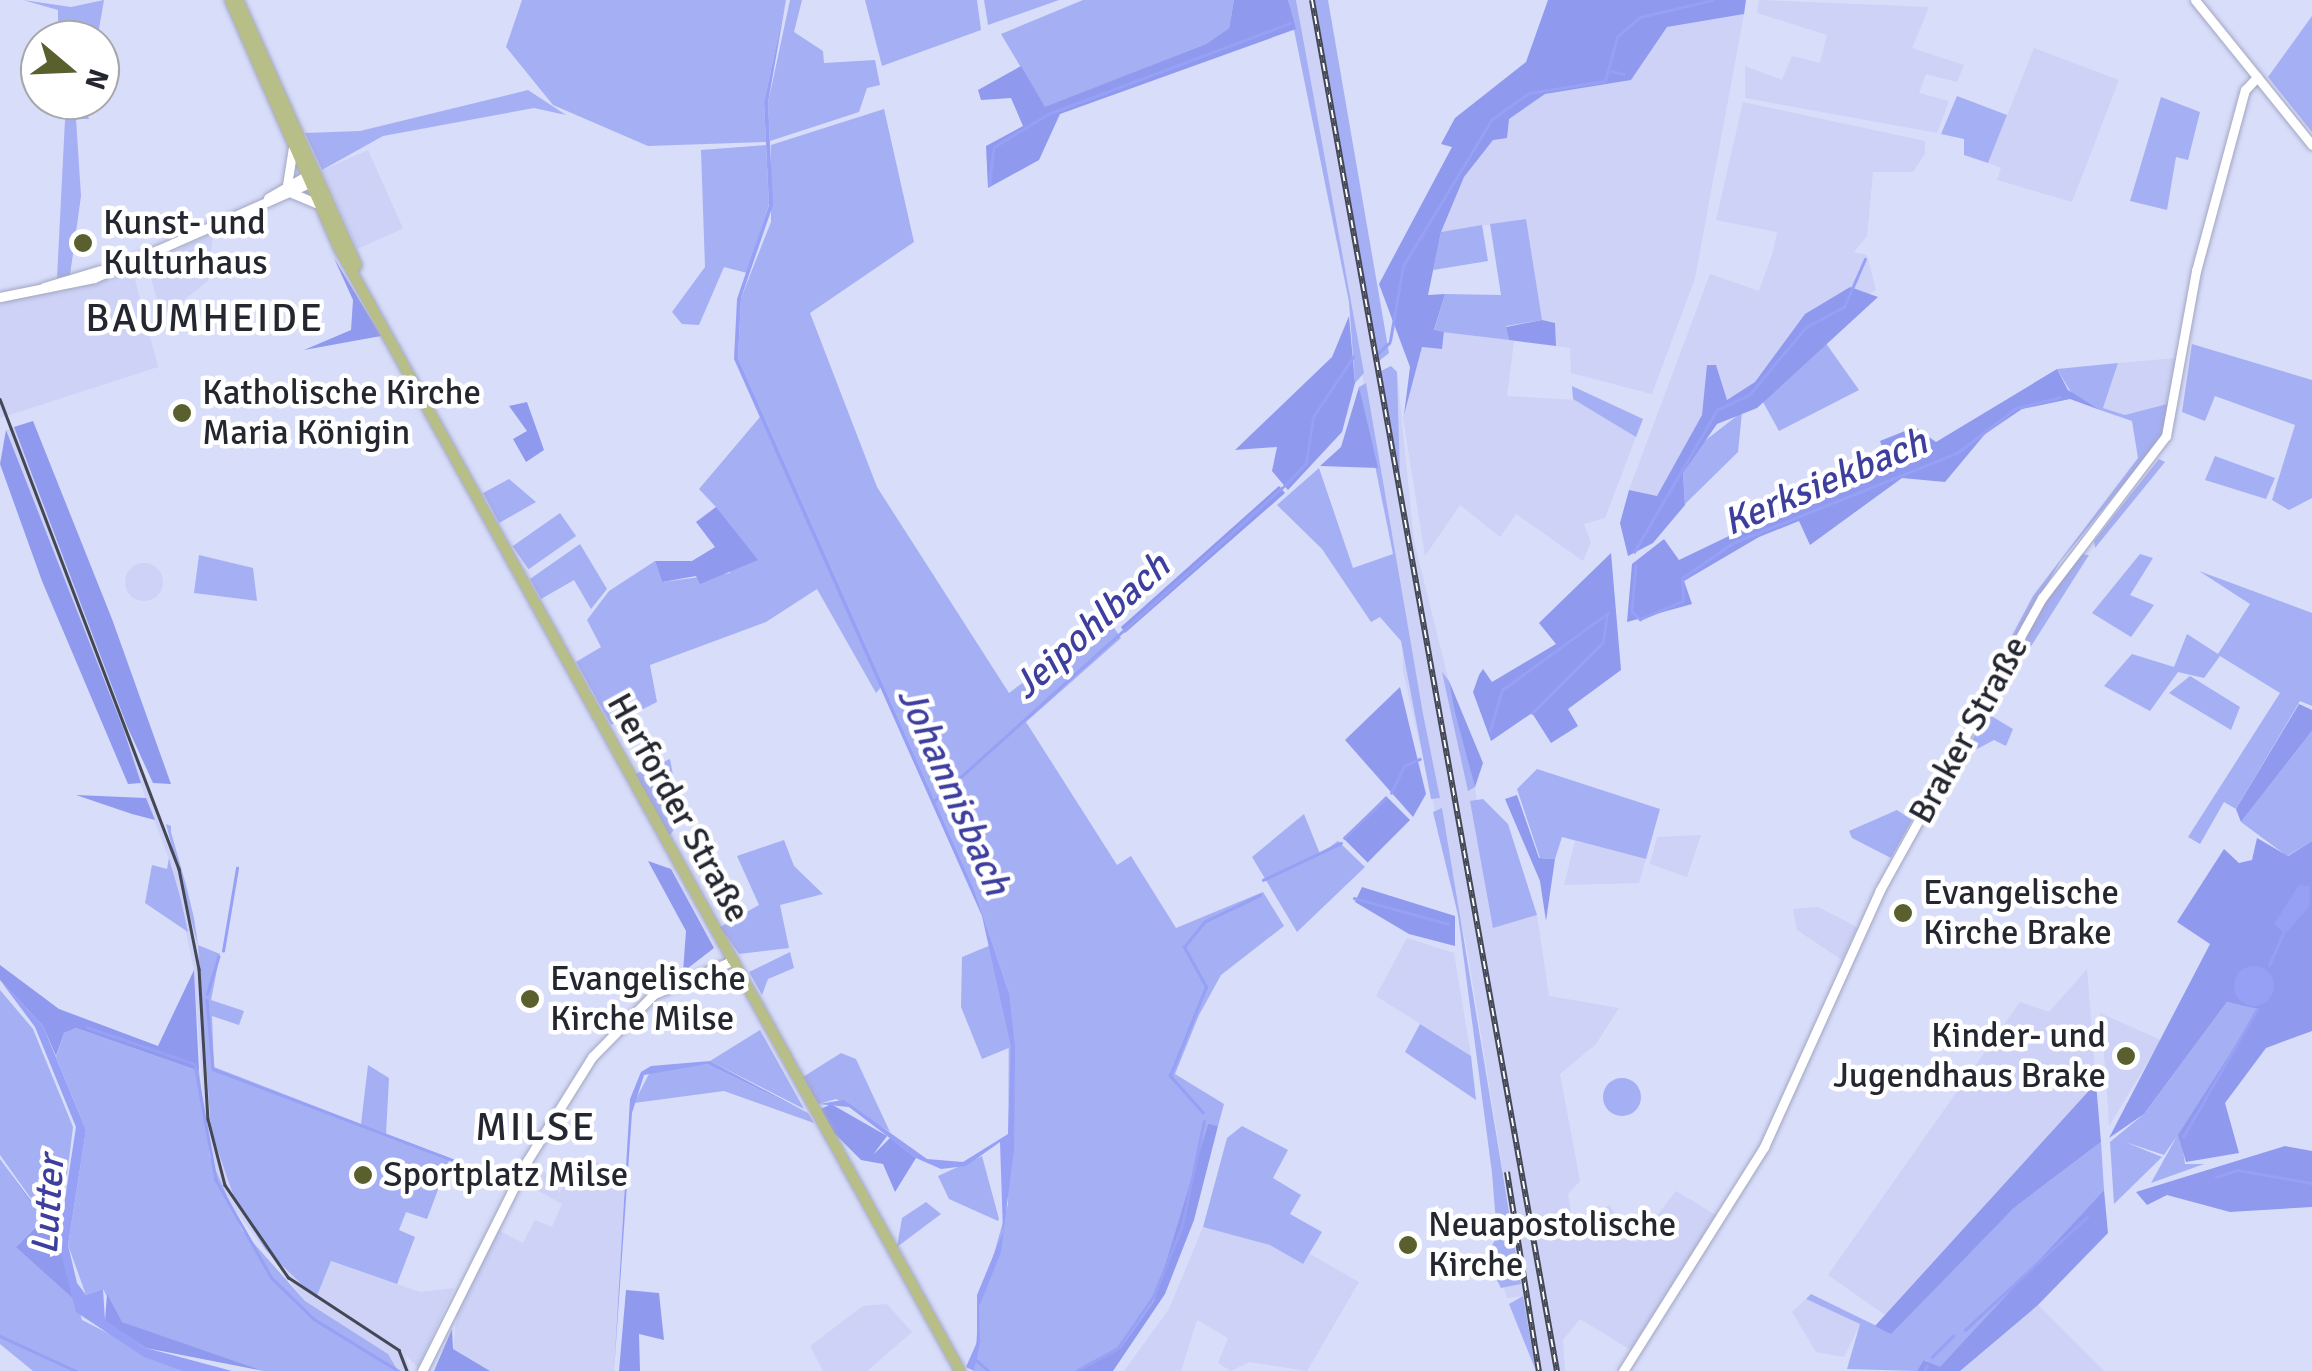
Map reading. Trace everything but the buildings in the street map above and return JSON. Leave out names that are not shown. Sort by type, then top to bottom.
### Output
[{"type":"main road","name":"Herforder Straße","points":[[230,0],[293,150],[311,178],[316,203],[816,1116],[960,1370]]},
{"type":"main road","name":"Herforder Straße","points":[[238,0],[311,178],[380,322]]},
{"type":"main road","points":[[2195,0],[2311,142]]},
{"type":"main road","name":"Braker Straße","points":[[1624,1371],[1764,1147],[1880,890],[2042,598],[2166,436],[2194,282],[2244,90],[2257,77]]},
{"type":"main road","points":[[287,190],[293,150]]},
{"type":"main road","points":[[0,296],[42,289],[114,268],[311,178]]},
{"type":"main road","points":[[287,190],[316,203]]},
{"type":"main road","points":[[422,1371],[527,1161],[592,1058],[646,1000],[732,961]]},
{"type":"shaded area","points":[[23,0],[71,7],[104,0],[100,20],[58,20],[58,10]]},
{"type":"shaded area","points":[[522,0],[786,0],[764,102],[766,142],[648,146],[553,105],[506,47]]},
{"type":"shaded area","points":[[786,0],[768,103],[773,205],[741,298],[738,358],[974,889],[1009,993],[1015,1047],[1014,1149],[1001,1252],[979,1307],[980,1343],[974,1371],[966,1367],[977,1342],[977,1295],[1003,1232],[1000,1142],[966,1166],[941,1169],[916,1158],[849,1107],[818,1104],[844,1100],[927,1159],[963,1162],[1008,1134],[1011,1047],[982,916],[734,359],[737,299],[769,205],[764,102]]},
{"type":"shaded area","points":[[790,0],[802,0],[794,32],[823,51],[824,63],[875,60],[880,85],[867,88],[859,112],[770,141],[768,103]]},
{"type":"shaded area","points":[[865,0],[977,0],[981,30],[882,66]]},
{"type":"shaded area","points":[[984,0],[1059,0],[988,25]]},
{"type":"shaded area","points":[[1083,0],[1234,0],[1229,28],[1206,44],[1045,108],[1001,34]]},
{"type":"shaded area","points":[[1234,0],[1288,0],[1296,29],[1060,114],[1039,160],[988,188],[986,146],[1023,126],[1011,98],[981,100],[978,90],[1021,66],[1045,107],[1206,44],[1229,28]]},
{"type":"shaded area","points":[[1288,0],[1296,0],[1364,373],[1355,383],[1349,302]]},
{"type":"shaded area","points":[[1296,0],[1315,0],[1381,370],[1397,372],[1414,541],[1475,787],[1494,928],[1537,915],[1549,996],[1619,1008],[1596,1044],[1560,1074],[1580,1181],[1568,1194],[1574,1234],[1609,1205],[1636,1243],[1676,1191],[1716,1215],[1631,1350],[1580,1319],[1563,1340],[1565,1371],[1536,1371],[1523,1296],[1507,1298],[1504,1287],[1521,1283],[1503,1171],[1467,949],[1403,671],[1402,600]]},
{"type":"shaded area","points":[[1315,0],[1328,0],[1389,353],[1379,361]]},
{"type":"shaded area","points":[[1548,0],[1746,0],[1744,14],[1667,27],[1631,80],[1545,94],[1509,119],[1507,138],[1493,140],[1464,177],[1441,232],[1428,295],[1445,294],[1434,330],[1444,332],[1442,349],[1422,347],[1404,415],[1410,367],[1379,284],[1452,147],[1441,144],[1455,118],[1526,62]]},
{"type":"shaded area","points":[[1759,0],[1929,7],[1912,48],[1964,65],[1957,82],[1926,74],[1919,93],[1949,101],[1937,133],[1745,98],[1745,66],[1782,80],[1792,56],[1820,63],[1827,35],[1757,13]]},
{"type":"shaded area","points":[[1744,14],[1695,278],[1652,394],[1571,373],[1570,348],[1556,346],[1555,324],[1542,320],[1525,219],[1441,232],[1464,177],[1509,119],[1545,94],[1631,80],[1667,27]]},
{"type":"shaded area","points":[[2312,16],[2312,132],[2268,77]]},
{"type":"shaded area","points":[[2034,48],[2119,80],[2072,202],[1997,180],[2001,168],[1988,163]]},
{"type":"shaded area","points":[[528,90],[566,115],[534,108],[383,136],[322,170],[305,133],[360,131]]},
{"type":"shaded area","points":[[1957,96],[2007,115],[1988,163],[1964,155],[1964,139],[1941,134]]},
{"type":"shaded area","points":[[2161,97],[2200,112],[2188,160],[2176,157],[2167,210],[2130,201]]},
{"type":"shaded area","points":[[1743,102],[1925,141],[1925,154],[1913,172],[1873,172],[1867,236],[1854,252],[1867,255],[1876,290],[1862,298],[1850,287],[1810,311],[1755,382],[1727,400],[1709,362],[1702,415],[1657,497],[1629,490],[1710,274],[1759,291],[1773,252],[1777,232],[1716,220]]},
{"type":"shaded area","points":[[884,109],[914,242],[810,313],[877,487],[1009,693],[1108,619],[1121,638],[1026,722],[1117,865],[1131,856],[1176,928],[1263,892],[1284,926],[1221,975],[1199,1015],[1175,1074],[1224,1104],[1218,1126],[1208,1125],[1154,1301],[1120,1349],[1079,1371],[974,1371],[979,1307],[1008,1204],[1009,993],[974,889],[738,358],[741,298],[771,222],[771,145]]},
{"type":"shaded area","points":[[65,120],[76,120],[81,196],[70,275],[57,278]]},
{"type":"shaded area","points":[[766,145],[769,204],[747,273],[724,267],[699,325],[682,324],[672,312],[705,267],[701,150]]},
{"type":"shaded area","points":[[368,150],[403,229],[357,249],[322,170]]},
{"type":"shaded area","points":[[1526,219],[1542,320],[1506,326],[1509,340],[1434,331],[1445,294],[1501,295],[1490,224]]},
{"type":"shaded area","points":[[1482,225],[1488,261],[1433,270],[1441,232]]},
{"type":"shaded area","points":[[213,233],[208,281],[162,317],[147,264]]},
{"type":"shaded area","points":[[334,258],[381,336],[304,350],[351,330],[353,300]]},
{"type":"shaded area","points":[[133,272],[158,367],[0,418],[0,303]]},
{"type":"shaded area","points":[[1850,287],[1878,297],[1757,408],[1717,424],[1683,473],[1685,505],[1653,543],[1628,556],[1620,523],[1629,490],[1657,496],[1702,415],[1707,365],[1716,365],[1727,400],[1755,382],[1805,314]]},
{"type":"shaded area","points":[[1349,316],[1355,383],[1342,432],[1288,490],[1272,471],[1277,447],[1235,450],[1332,357]]},
{"type":"shaded area","points":[[1542,320],[1555,323],[1556,346],[1509,340],[1506,327]]},
{"type":"shaded area","points":[[1445,332],[1514,341],[1507,396],[1576,400],[1636,437],[1605,518],[1584,524],[1591,542],[1583,561],[1516,514],[1500,537],[1460,505],[1425,556],[1403,418],[1422,347],[1442,349]]},
{"type":"shaded area","points":[[1825,342],[1859,390],[1779,431],[1763,402]]},
{"type":"shaded area","points":[[2192,344],[2312,380],[2312,498],[2289,510],[2272,500],[2295,425],[2215,396],[2205,421],[2182,412]]},
{"type":"shaded area","points":[[2177,358],[2167,404],[2125,415],[2103,408],[2118,363]]},
{"type":"shaded area","points":[[2118,363],[2103,408],[2125,415],[2167,404],[2180,372],[2161,438],[2060,562],[1977,702],[2033,596],[2138,458],[2132,421],[2100,410],[2072,394],[2057,369]]},
{"type":"shaded area","points":[[1391,366],[1397,372],[1400,478],[1381,371]]},
{"type":"shaded area","points":[[2057,369],[2068,390],[2100,410],[2070,399],[2022,409],[1985,434],[1945,482],[1902,478],[1810,545],[1799,521],[1759,537],[1684,581],[1692,604],[1627,622],[1632,564],[1664,539],[1679,560],[1887,460],[1880,441],[1915,427],[1936,442]]},
{"type":"shaded area","points":[[1366,383],[1440,798],[1431,799],[1401,641],[1380,617],[1371,622],[1322,549],[1277,505],[1319,468],[1353,568],[1393,554],[1359,387]]},
{"type":"shaded area","points":[[1572,386],[1643,419],[1636,437],[1573,399]]},
{"type":"shaded area","points":[[1359,387],[1378,468],[1320,466],[1341,447]]},
{"type":"shaded area","points":[[527,402],[544,450],[526,462],[513,439],[527,431],[509,406]]},
{"type":"shaded area","points":[[1742,412],[1738,452],[1685,504],[1683,473],[1702,443]]},
{"type":"shaded area","points":[[760,417],[882,686],[876,693],[817,589],[766,622],[650,665],[657,702],[611,725],[576,662],[601,647],[587,620],[609,591],[655,561],[662,582],[730,573],[716,507],[699,489]]},
{"type":"shaded area","points":[[33,421],[112,619],[171,784],[153,783],[127,726],[14,427]]},
{"type":"shaded area","points":[[14,427],[183,876],[201,965],[211,1131],[235,1200],[265,1249],[315,1297],[330,1261],[420,1292],[454,1288],[418,1368],[405,1354],[410,1371],[398,1371],[388,1354],[305,1301],[227,1200],[206,1140],[194,970],[172,867],[6,430]]},
{"type":"shaded area","points":[[6,430],[141,783],[128,784],[42,581],[0,464]]},
{"type":"shaded area","points":[[2215,456],[2275,478],[2266,499],[2205,480]]},
{"type":"shaded area","points":[[2159,459],[2165,462],[2095,548],[2094,541]]},
{"type":"shaded area","points":[[509,479],[536,502],[499,523],[483,493]]},
{"type":"shaded area","points":[[1279,486],[1285,493],[1125,633],[1121,627]]},
{"type":"shaded area","points":[[716,507],[758,560],[700,584],[696,576],[662,582],[655,561],[692,561],[715,547],[696,522]]},
{"type":"shaded area","points":[[560,513],[576,536],[529,569],[512,546]]},
{"type":"shaded area","points":[[580,544],[607,589],[591,609],[574,580],[541,599],[530,579]]},
{"type":"shaded area","points":[[1611,553],[1621,670],[1568,709],[1578,726],[1551,743],[1532,713],[1491,741],[1473,692],[1479,675],[1483,669],[1492,682],[1556,644],[1539,623]]},
{"type":"shaded area","points":[[2079,554],[2089,555],[1988,714],[2013,729],[2006,746],[1994,740],[1964,756],[2047,598]]},
{"type":"shaded area","points":[[2140,554],[2153,558],[2130,595],[2154,605],[2131,637],[2092,613]]},
{"type":"shaded area","points":[[199,555],[253,568],[257,601],[194,593]]},
{"type":"shaded area","points":[[144,563],[158,568],[163,582],[158,596],[144,601],[130,596],[125,582],[130,568]]},
{"type":"shaded area","points":[[2199,571],[2312,613],[2312,706],[2300,701],[2236,809],[2224,802],[2200,844],[2188,837],[2280,693],[2220,656],[2204,678],[2178,672],[2150,711],[2104,686],[2132,654],[2174,667],[2187,634],[2218,654],[2250,604]]},
{"type":"shaded area","points":[[1442,672],[1449,681],[1475,787],[1468,791]]},
{"type":"shaded area","points":[[2190,676],[2240,707],[2231,730],[2169,693]]},
{"type":"shaded area","points":[[1449,681],[1483,763],[1475,787],[1455,712]]},
{"type":"shaded area","points":[[1400,687],[1426,794],[1413,817],[1345,740]]},
{"type":"shaded area","points":[[2299,704],[2312,710],[2312,731],[2241,822],[2236,809]]},
{"type":"shaded area","points":[[2312,731],[2312,841],[2287,856],[2241,822]]},
{"type":"shaded area","points":[[670,759],[681,818],[669,837],[635,774]]},
{"type":"shaded area","points":[[1537,769],[1660,809],[1646,859],[1562,837],[1555,859],[1540,858],[1517,789]]},
{"type":"shaded area","points":[[76,795],[146,798],[155,820],[132,814]]},
{"type":"shaded area","points":[[1517,795],[1539,858],[1555,859],[1546,921],[1540,881],[1505,799]]},
{"type":"shaded area","points":[[1386,796],[1410,820],[1368,862],[1344,838]]},
{"type":"shaded area","points":[[1483,799],[1508,824],[1537,915],[1493,928],[1470,801]]},
{"type":"shaded area","points":[[1442,808],[1521,1284],[1501,1288],[1486,1259],[1497,1235],[1492,1173],[1458,915],[1433,812]]},
{"type":"shaded area","points":[[1897,810],[1912,820],[1891,858],[1852,838],[1849,831]]},
{"type":"shaded area","points":[[1304,814],[1320,854],[1338,841],[1365,867],[1297,932],[1252,857]]},
{"type":"shaded area","points":[[166,824],[171,826],[198,945],[220,954],[211,1000],[244,1011],[239,1025],[212,1016],[214,1067],[361,1124],[368,1065],[389,1078],[386,1134],[450,1158],[427,1219],[406,1212],[399,1230],[415,1237],[397,1284],[331,1261],[316,1298],[265,1249],[235,1200],[211,1131],[198,946]]},
{"type":"shaded area","points":[[1701,835],[1687,877],[1650,864],[1657,837]]},
{"type":"shaded area","points":[[2257,838],[2288,856],[2312,841],[2312,1031],[2266,1048],[2225,1103],[2239,1153],[2186,1162],[2178,1135],[2259,1009],[2227,1002],[2144,1114],[2109,1138],[2210,944],[2177,922],[2224,849],[2239,863],[2252,860]]},
{"type":"shaded area","points":[[784,840],[794,866],[823,894],[780,905],[789,948],[739,954],[720,927],[759,905],[737,856]]},
{"type":"shaded area","points":[[1575,841],[1646,859],[1639,883],[1564,885]]},
{"type":"shaded area","points":[[169,858],[188,932],[145,903],[152,865],[167,869]]},
{"type":"shaded area","points":[[648,861],[671,869],[714,948],[683,972],[686,931]]},
{"type":"shaded area","points":[[2299,885],[2310,886],[2309,907],[2285,934],[2274,924]]},
{"type":"shaded area","points":[[1362,887],[1455,916],[1455,946],[1409,934],[1355,902]]},
{"type":"shaded area","points":[[1818,907],[1857,927],[1842,960],[1797,930],[1793,909]]},
{"type":"shaded area","points":[[1407,938],[1454,953],[1471,1056],[1376,996]]},
{"type":"shaded area","points":[[991,945],[1011,1047],[982,1059],[961,1007],[962,957]]},
{"type":"shaded area","points":[[790,952],[794,968],[768,979],[762,995],[749,972]]},
{"type":"shaded area","points":[[0,965],[59,1009],[158,1046],[194,970],[199,1071],[76,1028],[64,1033],[56,1056],[43,1026],[0,980]]},
{"type":"shaded area","points":[[2254,966],[2268,972],[2274,986],[2268,1000],[2254,1006],[2240,1000],[2234,986],[2240,972]]},
{"type":"shaded area","points":[[2087,969],[2096,1083],[2028,1164],[1885,1315],[1828,1275],[2020,1002],[2049,1012]]},
{"type":"shaded area","points":[[0,980],[43,1026],[86,1130],[68,1245],[77,1283],[86,1295],[103,1289],[105,1320],[146,1348],[232,1371],[183,1371],[144,1357],[76,1312],[58,1242],[0,1159],[59,1238],[76,1127],[35,1027]]},
{"type":"shaded area","points":[[0,990],[33,1029],[73,1127],[59,1238],[0,1155]]},
{"type":"shaded area","points":[[2227,1002],[2260,1008],[2181,1136],[2185,1164],[2204,1164],[2151,1183],[2177,1136],[2164,1155],[2125,1142],[2162,1157],[2114,1204],[2110,1142],[2144,1114]]},
{"type":"shaded area","points":[[2100,1013],[2161,1040],[2109,1126],[2106,1077]]},
{"type":"shaded area","points":[[1420,1024],[1471,1056],[1476,1100],[1405,1052]]},
{"type":"shaded area","points":[[76,1028],[199,1071],[210,1157],[242,1230],[305,1301],[388,1354],[398,1371],[264,1371],[121,1322],[103,1289],[86,1295],[68,1245],[86,1130],[56,1057],[64,1033]]},
{"type":"shaded area","points":[[760,1030],[804,1109],[710,1061]]},
{"type":"shaded area","points":[[841,1053],[856,1059],[890,1132],[836,1099],[818,1104],[803,1077]]},
{"type":"shaded area","points":[[710,1061],[808,1113],[707,1064],[644,1075],[632,1113],[614,1371],[630,1099],[641,1072],[651,1066]]},
{"type":"shaded area","points":[[707,1064],[808,1113],[814,1123],[724,1091],[634,1103],[651,1070]]},
{"type":"shaded area","points":[[1622,1078],[1636,1083],[1641,1097],[1636,1111],[1622,1116],[1608,1111],[1603,1097],[1608,1083]]},
{"type":"shaded area","points":[[2096,1083],[2101,1142],[2014,1208],[1891,1334],[1875,1326]]},
{"type":"shaded area","points":[[831,1104],[887,1136],[873,1155],[890,1138],[916,1158],[895,1192],[883,1164],[861,1160],[834,1133],[821,1109]]},
{"type":"shaded area","points":[[1208,1124],[1218,1126],[1194,1220],[1165,1294],[1113,1371],[1079,1371],[1120,1349],[1154,1301]]},
{"type":"shaded area","points":[[1242,1126],[1288,1150],[1273,1178],[1301,1195],[1290,1214],[1322,1232],[1303,1264],[1270,1245],[1203,1227],[1227,1138]]},
{"type":"shaded area","points":[[2101,1142],[2104,1190],[1940,1368],[1925,1360],[1917,1371],[1847,1369],[1860,1324],[1806,1299],[1811,1294],[1891,1333],[2014,1208]]},
{"type":"shaded area","points":[[2285,1146],[2312,1151],[2312,1207],[2230,1212],[2167,1195],[2147,1205],[2136,1192]]},
{"type":"shaded area","points":[[982,1156],[998,1221],[949,1199],[938,1176]]},
{"type":"shaded area","points":[[0,1159],[43,1220],[17,1246],[77,1302],[82,1320],[183,1371],[33,1371],[0,1344]]},
{"type":"shaded area","points":[[578,1160],[626,1167],[614,1371],[490,1371],[453,1349],[457,1314],[498,1230],[523,1243],[535,1220],[552,1227],[562,1204],[522,1182],[532,1165],[555,1178],[559,1193]]},
{"type":"shaded area","points":[[2104,1190],[2108,1233],[2038,1305],[1960,1371],[1917,1371],[1924,1360],[1940,1367]]},
{"type":"shaded area","points":[[926,1202],[941,1214],[897,1247],[902,1218]]},
{"type":"shaded area","points":[[43,1220],[58,1242],[77,1302],[16,1247]]},
{"type":"shaded area","points":[[1203,1227],[1270,1244],[1302,1264],[1310,1254],[1359,1282],[1307,1371],[1249,1362],[1231,1371],[1218,1363],[1228,1338],[1197,1320],[1181,1371],[1124,1371],[1169,1309]]},
{"type":"shaded area","points":[[626,1290],[659,1293],[664,1340],[639,1334],[640,1371],[619,1371]]},
{"type":"shaded area","points":[[107,1294],[122,1322],[264,1371],[146,1348],[105,1321]]},
{"type":"shaded area","points":[[1523,1296],[1536,1371],[1509,1304]]},
{"type":"shaded area","points":[[1806,1299],[1860,1324],[1844,1357],[1816,1352],[1792,1312]]},
{"type":"shaded area","points":[[887,1304],[912,1332],[867,1371],[823,1371],[810,1346],[863,1306]]},
{"type":"shaded area","points":[[2038,1305],[2104,1371],[1960,1371],[2001,1334]]},
{"type":"shaded area","points":[[452,1329],[453,1349],[490,1371],[434,1371]]},
{"type":"waterway","name":"Jeipohlbach","points":[[1390,341],[1403,266],[1492,119],[1529,93],[1605,81],[1617,37],[1640,17],[1713,0]]},
{"type":"waterway","points":[[989,185],[994,147],[1048,114],[1290,23]]},
{"type":"waterway","points":[[1611,71],[1624,74]]},
{"type":"waterway","points":[[1634,552],[1717,410],[1749,395],[1806,327],[1844,307],[1865,259]]},
{"type":"waterway","name":"Jeipohlbach","points":[[1378,353],[1389,343]]},
{"type":"waterway","name":"Jeipohlbach","points":[[1284,486],[1306,463],[1313,417],[1353,357]]},
{"type":"waterway","name":"Kerksiekbach","points":[[1636,565],[1632,612],[1640,619],[1683,601],[1682,578],[1733,543],[1957,453],[2016,408],[2060,397]]},
{"type":"waterway","name":"Jeipohlbach","points":[[934,801],[1282,488]]},
{"type":"waterway","name":"Kerksiekbach","points":[[1490,730],[1502,690],[1608,613]]},
{"type":"waterway","points":[[1532,713],[1603,642],[1607,615]]},
{"type":"waterway","name":"Kerksiekbach","points":[[1391,793],[1404,766],[1420,759]]},
{"type":"waterway","name":"Kerksiekbach","points":[[1344,838],[1385,799]]},
{"type":"waterway","name":"Kerksiekbach","points":[[1263,880],[1341,843]]},
{"type":"waterway","points":[[223,951],[237,868]]},
{"type":"waterway","name":"Kerksiekbach","points":[[1203,1113],[1170,1076],[1206,987],[1184,947],[1204,922],[1260,895]]},
{"type":"waterway","points":[[1354,898],[1449,924]]},
{"type":"waterway","points":[[2269,965],[2284,931]]},
{"type":"waterway","points":[[207,994],[218,957]]},
{"type":"waterway","points":[[207,1000],[213,1069],[508,1181]]},
{"type":"waterway","points":[[2183,1137],[2256,1011]]},
{"type":"waterway","points":[[87,1027],[195,1064],[216,1180],[272,1278],[314,1319],[399,1371]]},
{"type":"waterway","name":"Kerksiekbach","points":[[1076,1371],[1118,1348],[1153,1297],[1182,1226],[1204,1121]]},
{"type":"waterway","points":[[2216,1177],[2238,1170],[2312,1183]]},
{"type":"waterway","points":[[1965,1330],[2087,1217]]},
{"type":"waterway","points":[[0,1336],[76,1371]]},
{"type":"waterway","points":[[1932,1357],[1953,1336]]},
{"type":"waterway","name":"Kerksiekbach","points":[[975,1359],[989,1371]]},
{"type":"waterway","points":[[1924,1371],[1927,1366]]},
{"type":"tram line","points":[[0,399],[179,869],[199,969],[208,1119],[225,1185],[288,1277],[399,1350],[407,1371]]},
{"type":"railway","points":[[1312,0],[1557,1371]]},
{"type":"railway","points":[[1507,1172],[1539,1371]]},
{"type":"place","name":"Kunst- und Kulturhaus","points":[[83,243]]},
{"type":"place","name":"Katholische Kirche Maria Königin","points":[[182,413]]},
{"type":"place","name":"Evangelische Kirche Brake","points":[[1903,913]]},
{"type":"place","name":"Evangelische Kirche Milse","points":[[530,999]]},
{"type":"place","name":"Kinder- und Jugendhaus Brake","points":[[2126,1056]]},
{"type":"place","name":"Sportplatz Milse","points":[[363,1175]]},
{"type":"place","name":"Neuapostolische Kirche","points":[[1408,1245]]},
{"type":"district","name":"BAUMHEIDE","points":[[205,318]]},
{"type":"district","name":"MILSE","points":[[536,1127]]},
{"type":"water label","name":"Johannisbach","points":[[954,791]]},
{"type":"water label","name":"Lutter","points":[[48,1205]]}]
